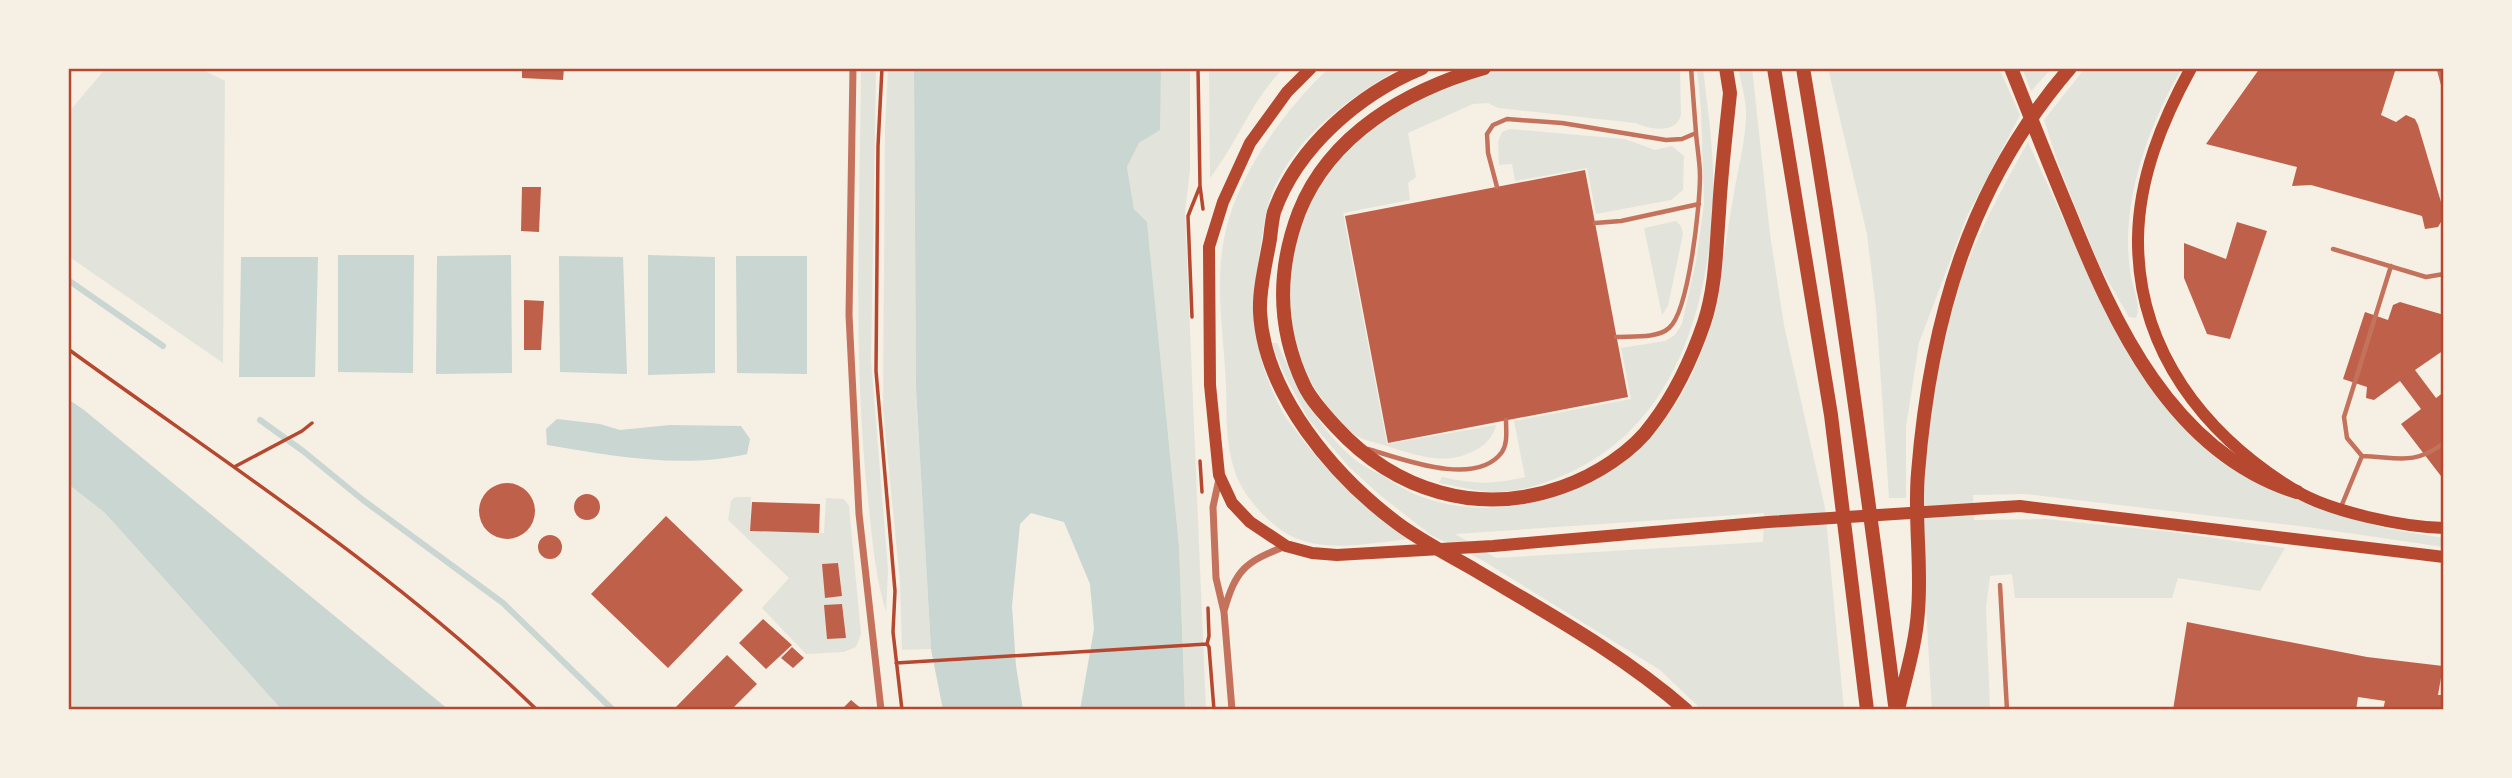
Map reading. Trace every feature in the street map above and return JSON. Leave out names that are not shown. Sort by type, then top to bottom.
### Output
[{"type":"highway","points":[[1422,68],[1361,101],[1297,167],[1274,213],[1267,258],[1260,311],[1269,362],[1296,416],[1336,468],[1398,524],[1605,649],[1661,688],[1686,710]]},
{"type":"highway","points":[[1484,68],[1434,85],[1387,109],[1354,135],[1325,164],[1305,197],[1293,229],[1284,258],[1282,292],[1285,326],[1292,355],[1305,387],[1352,444],[1377,465],[1414,485],[1452,496],[1486,499],[1549,492],[1585,479],[1617,458],[1652,426],[1685,368],[1704,321],[1715,272],[1730,93],[1726,68]]},
{"type":"highway","points":[[1774,68],[1831,415],[1867,710]]},
{"type":"highway","points":[[1803,68],[1857,412],[1897,710]]},
{"type":"highway","points":[[2011,68],[2100,289],[2132,348],[2176,408],[2229,459],[2269,483],[2297,492]]},
{"type":"highway","points":[[1897,710],[1918,612],[1918,476],[1928,377],[1951,284],[1974,223],[2010,148],[2042,101],[2070,68]]},
{"type":"main road","points":[[1311,68],[1287,92],[1250,144],[1223,202],[1209,247],[1210,385],[1219,475],[1232,503],[1250,522],[1286,546],[1312,553],[1337,555],[1493,546],[1768,522],[2021,506],[2444,557]]},
{"type":"main road","points":[[2191,68],[2165,117],[2152,153],[2139,221],[2138,251],[2147,311],[2174,376],[2205,417],[2231,444],[2297,492],[2384,520],[2444,528]]},
{"type":"street","points":[[853,68],[849,315],[859,514],[881,710]]},
{"type":"street","points":[[2440,68],[2444,83]]},
{"type":"street","points":[[1219,475],[1213,508],[1216,578],[1224,612],[1232,710]]},
{"type":"street","points":[[1224,612],[1232,583],[1245,567],[1263,555],[1286,546]]},
{"type":"lane","points":[[1616,337],[1668,330],[1678,317],[1686,287],[1699,204],[1700,174],[1691,68]]},
{"type":"lane","points":[[1497,187],[1488,153],[1487,134],[1493,125],[1507,119],[1562,123],[1666,140],[1682,139],[1696,133]]},
{"type":"lane","points":[[1595,223],[1621,221],[1699,204]]},
{"type":"lane","points":[[2333,249],[2426,276],[2444,274]]},
{"type":"lane","points":[[2391,266],[2344,417],[2347,438],[2362,456],[2410,460],[2430,453],[2444,443]]},
{"type":"lane","points":[[1352,444],[1437,468],[1463,470],[1488,464],[1502,451],[1507,438],[1506,420]]},
{"type":"lane","points":[[2341,508],[2362,456]]},
{"type":"lane","points":[[2000,585],[2007,710]]},
{"type":"path","points":[[882,68],[877,195],[876,371],[895,591],[893,632],[902,710]]},
{"type":"path","points":[[1198,68],[1200,186],[1203,211]]},
{"type":"path","points":[[68,349],[236,466],[370,566],[440,622],[537,710]]},
{"type":"path","points":[[236,466],[312,423]]},
{"type":"path","points":[[897,663],[1207,644],[1214,710]]},
{"type":"shaded area","points":[[106,68],[199,68],[225,81],[223,363],[68,256],[68,113]]},
{"type":"shaded area","points":[[861,68],[876,68],[871,360],[888,570],[886,612],[871,529],[862,429],[858,274]]},
{"type":"shaded area","points":[[888,68],[914,68],[916,387],[931,649],[902,650],[900,582],[883,410],[885,129]]},
{"type":"shaded area","points":[[914,68],[1161,68],[1160,130],[1139,143],[1127,167],[1134,209],[1147,222],[1179,546],[1185,710],[1080,710],[1094,629],[1090,584],[1064,522],[1031,513],[1020,524],[1012,606],[1016,666],[1023,710],[943,710],[931,649],[916,388]]},
{"type":"shaded area","points":[[1161,68],[1190,68],[1190,171],[1185,211],[1206,710],[1185,710],[1179,546],[1147,223],[1134,209],[1127,167],[1139,143],[1159,130]]},
{"type":"shaded area","points":[[1209,68],[1284,68],[1263,93],[1210,178]]},
{"type":"shaded area","points":[[1329,68],[1400,68],[1330,116],[1301,146],[1277,182],[1266,212],[1257,266],[1255,308],[1259,347],[1271,388],[1299,435],[1351,492],[1412,539],[1335,546],[1291,536],[1273,524],[1249,498],[1234,469],[1229,448],[1220,292],[1220,270],[1227,224],[1243,183],[1263,147],[1288,112]]},
{"type":"shaded area","points":[[1505,68],[1680,68],[1681,115],[1674,126],[1661,129],[1635,123],[1498,108],[1488,103],[1473,104],[1408,133],[1416,177],[1408,183],[1410,200],[1343,213],[1387,444],[1496,425],[1491,437],[1476,450],[1449,458],[1423,457],[1355,435],[1332,412],[1309,380],[1291,331],[1288,308],[1290,261],[1295,238],[1313,195],[1325,176],[1361,138],[1383,121],[1430,94],[1480,74]]},
{"type":"shaded area","points":[[1697,68],[1703,68],[1712,151],[1710,242],[1703,284],[1692,324],[1678,362],[1658,397],[1633,428],[1601,455],[1556,479],[1529,488],[1501,492],[1479,491],[1439,483],[1442,477],[1483,483],[1525,477],[1514,421],[1631,399],[1621,348],[1665,341],[1675,335],[1682,324],[1696,261],[1704,203]]},
{"type":"shaded area","points":[[1738,68],[1752,68],[1770,234],[1784,325],[1825,508],[1844,710],[1702,710],[1660,670],[1480,559],[1431,535],[1381,496],[1349,467],[1309,420],[1271,343],[1277,343],[1309,405],[1340,446],[1360,463],[1412,493],[1445,504],[1479,508],[1513,506],[1547,499],[1610,470],[1637,449],[1661,424],[1679,399],[1693,373],[1712,317],[1745,132],[1745,105]],"holes":[[[1764,513],[1763,542],[1496,558],[1455,534]]]},
{"type":"shaded area","points":[[1828,68],[1999,68],[2020,115],[1967,216],[1919,343],[1906,427],[1906,498],[1889,498],[1876,309],[1867,234]]},
{"type":"shaded area","points":[[2022,68],[2052,68],[2031,91]]},
{"type":"shaded area","points":[[2085,68],[2182,68],[2152,130],[2132,198],[2128,246],[2138,307],[2136,318],[2129,317],[2100,267],[2059,166],[2044,120]]},
{"type":"shaded area","points":[[1510,129],[1625,139],[1655,150],[1672,146],[1684,156],[1683,190],[1671,200],[1596,214],[1587,168],[1515,181],[1512,164],[1499,165],[1498,142],[1502,132]]},
{"type":"shaded area","points":[[2028,142],[2097,292],[2129,347],[2224,452],[2299,499],[2326,511],[2388,529],[2444,538],[2444,547],[2307,527],[2025,494],[1973,495],[1974,520],[2046,519],[2172,532],[2285,548],[2260,591],[2178,578],[2172,598],[2015,598],[2012,574],[1990,576],[1986,608],[1990,710],[1932,710],[1924,492],[1933,384],[1944,331],[1961,279],[1992,209]]},
{"type":"shaded area","points":[[1676,221],[1683,234],[1668,306],[1662,315],[1644,228]]},
{"type":"shaded area","points":[[338,255],[414,255],[413,373],[338,372]]},
{"type":"shaded area","points":[[511,255],[512,373],[436,374],[437,256]]},
{"type":"shaded area","points":[[648,255],[715,257],[715,373],[648,375]]},
{"type":"shaded area","points":[[559,256],[623,257],[627,374],[560,372]]},
{"type":"shaded area","points":[[736,256],[807,256],[807,374],[737,373]]},
{"type":"shaded area","points":[[241,257],[318,257],[315,377],[239,377]]},
{"type":"shaded area","points":[[68,399],[449,710],[282,710],[105,513],[68,484]]},
{"type":"shaded area","points":[[557,419],[600,424],[620,430],[670,425],[741,426],[750,439],[747,454],[722,458],[672,461],[622,457],[547,445],[546,429]]},
{"type":"shaded area","points":[[68,484],[105,513],[282,710],[68,710]]},
{"type":"shaded area","points":[[735,497],[751,497],[750,531],[824,533],[826,498],[844,499],[849,506],[861,634],[856,647],[844,652],[806,654],[762,608],[789,578],[728,520],[731,501]]},
{"type":"building","points":[[522,68],[564,68],[563,80],[522,78]]},
{"type":"building","points":[[2260,68],[2396,68],[2381,115],[2396,122],[2406,115],[2415,119],[2444,212],[2438,227],[2425,229],[2422,216],[2311,185],[2292,186],[2297,167],[2206,144]]},
{"type":"building","points":[[1585,170],[1628,397],[1388,443],[1345,216]]},
{"type":"building","points":[[522,187],[541,187],[539,232],[521,231]]},
{"type":"building","points":[[2237,222],[2267,231],[2230,339],[2207,334],[2184,278],[2184,243],[2226,259]]},
{"type":"building","points":[[524,300],[544,301],[541,350],[524,350]]},
{"type":"building","points":[[2400,302],[2444,315],[2444,350],[2415,370],[2436,398],[2444,392],[2444,480],[2401,424],[2421,409],[2400,381],[2374,400],[2366,398],[2367,387],[2343,379],[2365,312],[2388,320],[2393,305]]},
{"type":"building","points":[[501,483],[513,483],[523,487],[531,495],[535,511],[531,527],[523,535],[513,539],[501,539],[491,535],[483,527],[479,517],[479,505],[483,495],[491,487]]},
{"type":"building","points":[[587,494],[596,498],[600,507],[596,516],[587,520],[578,516],[574,507],[578,498]]},
{"type":"building","points":[[752,502],[820,504],[819,533],[750,531]]},
{"type":"building","points":[[666,516],[743,590],[668,668],[591,594]]},
{"type":"building","points":[[550,535],[558,539],[562,547],[558,555],[550,559],[542,555],[538,547],[542,539]]},
{"type":"building","points":[[838,563],[842,596],[825,598],[822,564]]},
{"type":"building","points":[[842,604],[846,638],[827,639],[824,605]]},
{"type":"building","points":[[763,619],[792,645],[766,669],[739,643]]},
{"type":"building","points":[[2187,622],[2367,657],[2443,666],[2438,695],[2444,695],[2444,710],[2383,710],[2385,701],[2358,697],[2356,710],[2173,710]]},
{"type":"building","points":[[792,647],[804,658],[793,668],[781,658]]},
{"type":"building","points":[[727,655],[757,684],[731,710],[673,710]]},
{"type":"building","points":[[851,700],[863,710],[841,710]]},
{"type":"waterway","points":[[68,280],[163,346]]},
{"type":"waterway","points":[[260,420],[503,603],[613,710]]}]
